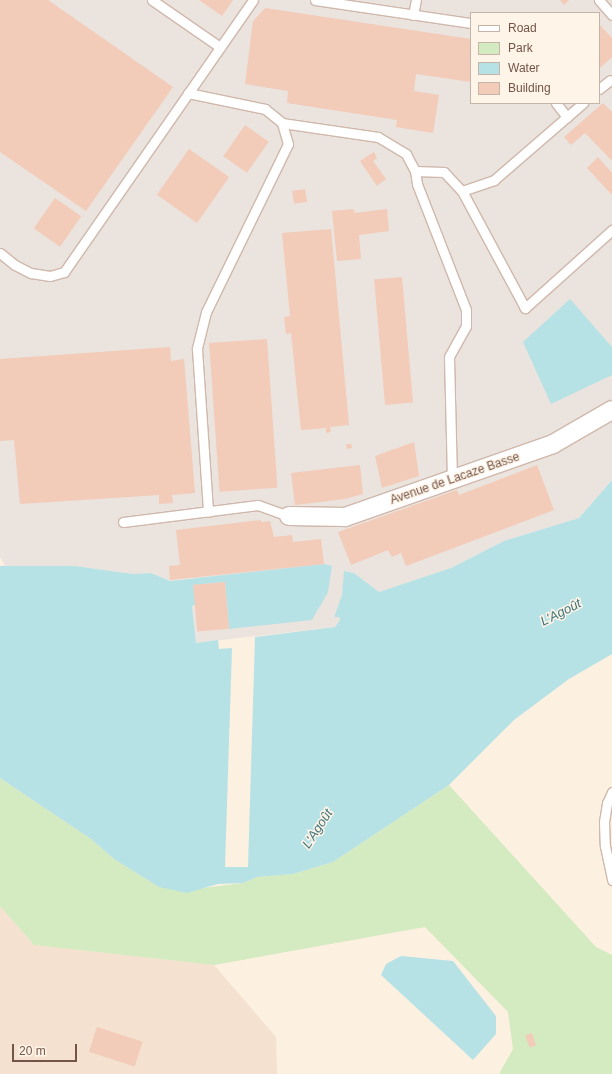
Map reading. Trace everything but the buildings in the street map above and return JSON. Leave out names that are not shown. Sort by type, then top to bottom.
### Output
[{"type":"street","name":"Avenue de Lacaze Basse","points":[[289,516],[345,517],[553,444],[612,410]]},
{"type":"lane","points":[[152,0],[220,47]]},
{"type":"lane","points":[[0,253],[15,265],[31,273],[50,276],[64,272],[253,0]]},
{"type":"lane","points":[[315,0],[470,23]]},
{"type":"lane","points":[[413,15],[416,0]]},
{"type":"lane","points":[[598,0],[612,15]]},
{"type":"lane","points":[[600,88],[611,80]]},
{"type":"lane","points":[[188,93],[265,109],[282,123],[378,137],[406,154],[415,171],[417,184],[466,310],[466,326],[449,358],[452,480]]},
{"type":"lane","points":[[557,104],[567,117]]},
{"type":"lane","points":[[462,191],[494,180],[582,104]]},
{"type":"lane","points":[[208,512],[197,349],[206,312],[283,158],[288,144],[282,123]]},
{"type":"lane","points":[[415,171],[444,172],[462,191],[525,308],[612,230]]},
{"type":"lane","points":[[123,522],[258,505],[289,516]]},
{"type":"lane","points":[[612,792],[604,822],[605,846],[612,880]]},
{"type":"shaded area","points":[[0,0],[612,0],[612,480],[579,518],[504,541],[451,568],[379,592],[354,573],[345,571],[342,595],[334,617],[339,617],[340,620],[335,627],[196,643],[192,606],[196,605],[193,578],[170,581],[151,573],[133,574],[75,566],[5,566],[0,557]]},
{"type":"shaded area","points":[[0,906],[34,945],[214,965],[276,1037],[277,1074],[0,1074]]},
{"type":"green space","points":[[0,778],[91,839],[114,859],[159,887],[203,888],[243,883],[257,877],[293,874],[333,862],[449,785],[596,947],[612,955],[612,1074],[499,1074],[513,1049],[508,1012],[425,927],[214,965],[34,945],[0,906]]},
{"type":"water","points":[[570,299],[612,347],[612,375],[551,404],[523,342]]},
{"type":"water","name":"L'Agoût","points":[[612,480],[612,654],[569,679],[514,720],[449,785],[333,862],[293,874],[257,877],[243,883],[218,884],[187,893],[159,887],[114,859],[91,839],[0,778],[0,566],[75,566],[133,574],[151,573],[170,581],[324,564],[332,566],[328,592],[312,620],[229,629],[225,582],[194,585],[196,605],[192,606],[196,643],[218,640],[219,649],[232,648],[225,867],[248,867],[255,637],[335,627],[340,620],[339,617],[334,617],[342,595],[344,571],[354,573],[379,592],[451,568],[504,541],[579,518]]},
{"type":"water","points":[[401,956],[453,961],[496,1016],[496,1034],[473,1060],[381,975],[386,964]]}]
